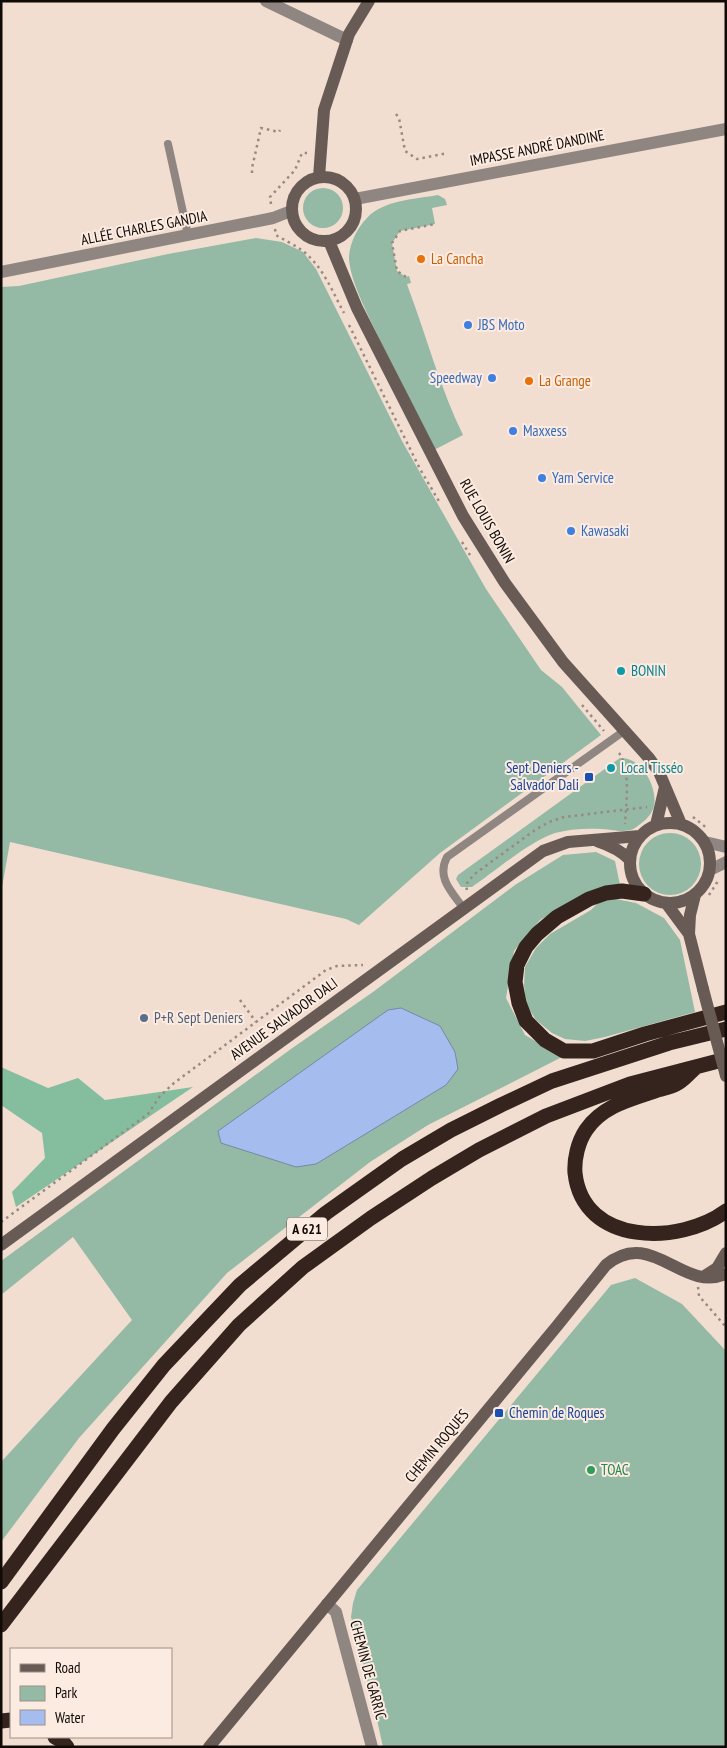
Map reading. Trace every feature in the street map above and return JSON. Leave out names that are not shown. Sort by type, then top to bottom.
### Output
[{"type":"highway","points":[[644,894],[622,891],[606,893],[589,899],[557,917],[537,934],[526,947],[517,965],[515,982],[519,1003],[526,1021],[545,1040],[564,1051],[593,1051],[645,1034],[726,1012]]},
{"type":"highway","name":"A 621","points":[[1,1582],[113,1429],[164,1365],[240,1285],[326,1213],[402,1159],[452,1130],[526,1093],[552,1081],[600,1065],[669,1043],[726,1028]]},
{"type":"highway","name":"A 621","points":[[1,1625],[171,1402],[239,1325],[303,1267],[371,1218],[417,1188],[496,1142],[546,1116],[630,1084],[726,1059]]},
{"type":"highway","points":[[696,1067],[677,1084],[615,1105],[598,1117],[586,1130],[577,1149],[575,1166],[577,1187],[586,1204],[603,1222],[621,1229],[646,1233],[682,1230],[709,1222],[726,1211]]},
{"type":"highway","points":[[57,1738],[67,1747]]},
{"type":"street","points":[[266,1],[347,40]]},
{"type":"street","points":[[319,177],[324,110],[347,40],[369,1]]},
{"type":"street","name":"IMPASSE ANDRÉ DANDINE","points":[[355,199],[726,129]]},
{"type":"street","points":[[330,177],[341,181],[350,189],[355,199],[356,212],[352,223],[340,237],[329,241],[312,239],[302,233],[294,222],[291,211],[293,199],[298,189],[308,180],[330,177]]},
{"type":"street","name":"ALLÉE CHARLES GANDIA","points":[[1,272],[273,218],[291,211]]},
{"type":"street","name":"RUE LOUIS BONIN","points":[[329,241],[357,308],[463,516],[505,583],[563,662],[649,758],[659,772],[681,824]]},
{"type":"street","points":[[656,825],[665,787]]},
{"type":"street","points":[[701,897],[681,902],[666,903],[644,894],[632,877],[630,860],[634,844],[640,836],[648,829],[668,822],[690,828],[699,834],[705,842],[710,856],[710,870],[701,897],[690,915],[689,934],[726,1076]]},
{"type":"street","name":"AVENUE SALVADOR DALI","points":[[1,1245],[544,851],[568,842],[640,836]]},
{"type":"street","name":"AVENUE SALVADOR DALI","points":[[594,840],[610,846],[630,860]]},
{"type":"street","points":[[705,842],[726,847]]},
{"type":"street","points":[[710,870],[726,862]]},
{"type":"street","points":[[666,903],[689,934]]},
{"type":"street","name":"CHEMIN ROQUES","points":[[209,1747],[552,1333],[606,1265],[616,1257],[627,1253],[640,1253],[654,1256],[699,1277]]},
{"type":"street","points":[[699,1277],[717,1268],[726,1253]]},
{"type":"street","points":[[699,1277],[717,1278],[726,1274]]},
{"type":"street","name":"CHEMIN DE GARRIC","points":[[327,1604],[336,1612],[372,1747]]},
{"type":"lane","points":[[168,144],[188,235]]},
{"type":"lane","points":[[464,909],[443,878],[444,863],[447,857],[624,731]]},
{"type":"path","points":[[396,114],[399,118],[405,151],[417,159],[448,153]]},
{"type":"path","points":[[252,173],[261,128],[279,132],[280,130]]},
{"type":"path","points":[[406,277],[397,271],[392,243],[400,232],[435,224]]},
{"type":"path","points":[[619,753],[626,772],[625,831]]},
{"type":"path","points":[[687,812],[698,822],[715,832]]},
{"type":"path","points":[[701,897],[720,878]]},
{"type":"path","points":[[1,1222],[148,1114],[160,1096],[174,1083],[326,970],[337,966],[363,965],[369,962]]},
{"type":"path","points":[[240,1000],[256,1022]]},
{"type":"path","points":[[699,1277],[699,1296],[726,1326]]},
{"type":"green space","points":[[327,188],[334,191],[340,197],[343,208],[342,216],[334,225],[327,228],[319,228],[312,225],[304,216],[303,204],[306,197],[315,189]]},
{"type":"green space","points":[[438,195],[445,199],[447,205],[432,208],[435,224],[400,231],[392,243],[397,271],[406,277],[409,276],[411,283],[407,284],[409,290],[441,381],[463,435],[434,450],[362,302],[353,280],[349,259],[350,248],[357,231],[363,222],[374,212],[400,201]]},
{"type":"green space","points":[[256,238],[282,242],[303,252],[316,269],[402,441],[486,589],[541,670],[562,687],[601,735],[440,853],[359,925],[346,919],[10,842],[1,893],[1,287],[19,286],[168,254]]},
{"type":"green space","points":[[620,758],[628,759],[642,769],[654,793],[652,812],[640,824],[627,831],[584,829],[555,833],[524,850],[472,887],[461,887],[456,879],[458,875]]},
{"type":"green space","points":[[664,833],[676,833],[692,842],[699,852],[701,864],[699,876],[692,886],[676,895],[664,895],[653,890],[644,881],[639,870],[639,858],[644,847],[653,838]]},
{"type":"green space","points":[[596,852],[615,861],[620,885],[583,895],[540,920],[514,951],[506,998],[525,1035],[562,1057],[428,1125],[370,1162],[227,1273],[79,1438],[1,1542],[1,1462],[132,1320],[73,1237],[1,1295],[1,1261],[291,1049],[373,992],[515,885],[563,855]]},
{"type":"green space","points":[[615,897],[616,899],[636,903],[664,918],[680,940],[695,1012],[605,1037],[585,1041],[565,1039],[552,1033],[536,1020],[526,1004],[525,967],[536,948],[550,934],[591,910],[599,902]]},
{"type":"green space","points":[[1,1067],[48,1088],[78,1078],[105,1100],[193,1087],[16,1207],[12,1192],[45,1158],[42,1133],[1,1105]]},
{"type":"green space","name":"TOAC","points":[[635,1278],[682,1304],[726,1351],[726,1747],[383,1747],[351,1617],[357,1590],[611,1285]]},
{"type":"water","points":[[401,1008],[440,1026],[455,1052],[458,1069],[446,1085],[316,1164],[296,1167],[221,1143],[218,1131],[388,1010]]},
{"type":"place","name":"La Cancha","points":[[421,259]]},
{"type":"place","name":"JBS Moto","points":[[468,325]]},
{"type":"place","name":"Speedway","points":[[492,378]]},
{"type":"place","name":"La Grange","points":[[529,381]]},
{"type":"place","name":"Maxxess","points":[[513,431]]},
{"type":"place","name":"Yam Service","points":[[542,478]]},
{"type":"place","name":"Kawasaki","points":[[571,531]]},
{"type":"place","name":"BONIN","points":[[621,671]]},
{"type":"place","name":"Local Tisséo","points":[[611,768]]},
{"type":"place","name":"Sept Deniers - Salvador Dali","points":[[589,777]]},
{"type":"place","name":"P+R Sept Deniers","points":[[144,1018]]},
{"type":"place","name":"Chemin de Roques","points":[[499,1413]]},
{"type":"place","name":"TOAC","points":[[591,1470]]}]
